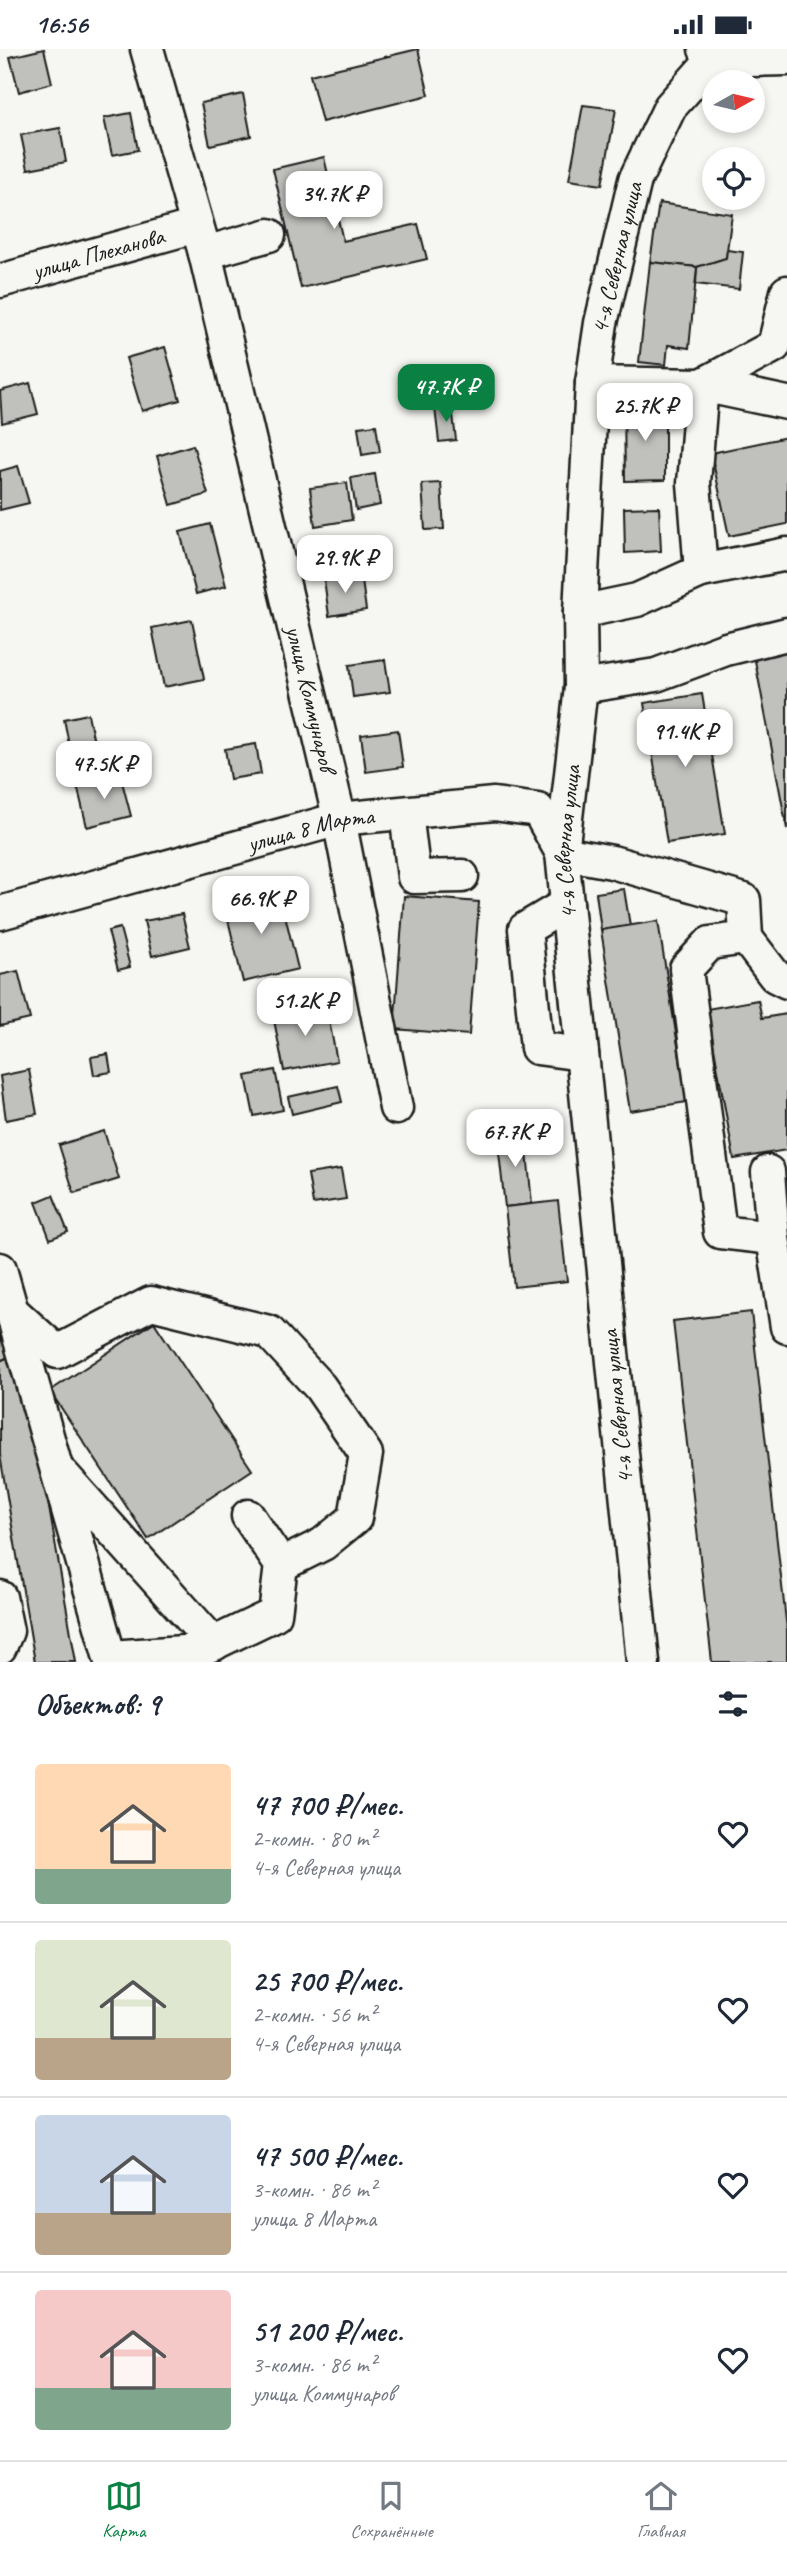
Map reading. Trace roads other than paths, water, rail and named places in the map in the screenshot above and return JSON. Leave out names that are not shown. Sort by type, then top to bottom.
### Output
[{"type":"street","name":"улица Коммунаров","points":[[147,49],[200,240],[339,819],[396,1108]]},
{"type":"street","points":[[710,53],[787,59]]},
{"type":"street","name":"4-я Северная улица","points":[[643,1662],[562,853],[581,687],[580,612],[592,383],[601,323],[635,180],[670,107],[710,53]]},
{"type":"street","name":"улица Плеханова","points":[[0,281],[200,240],[269,235]]},
{"type":"street","points":[[702,385],[774,346],[787,292]]},
{"type":"street","points":[[592,383],[702,385],[787,403]]},
{"type":"street","points":[[701,571],[694,483],[702,385]]},
{"type":"street","points":[[580,612],[637,600],[701,571],[787,554]]},
{"type":"street","points":[[581,687],[656,675],[726,649],[787,634]]},
{"type":"street","points":[[570,780],[538,810],[562,853],[612,862],[744,900],[746,938],[775,976],[787,982]]},
{"type":"street","name":"улица 8 Марта","points":[[0,913],[339,819],[494,804],[538,810]]},
{"type":"street","points":[[406,813],[414,877],[462,876]]},
{"type":"street","points":[[567,904],[525,929],[537,1048],[582,1054]]},
{"type":"street","points":[[746,938],[710,943],[686,969],[720,1232],[777,1219]]},
{"type":"street","points":[[768,1172],[777,1219],[787,1327]]},
{"type":"street","points":[[0,1269],[111,1660],[198,1651],[275,1614],[281,1565],[248,1516]]},
{"type":"street","points":[[12,1311],[57,1352],[151,1303],[269,1332],[320,1387],[366,1454],[355,1518],[323,1544],[281,1565]]},
{"type":"street","points":[[58,1470],[214,1644]]},
{"type":"street","points":[[0,1597],[7,1631],[0,1647]]}]
